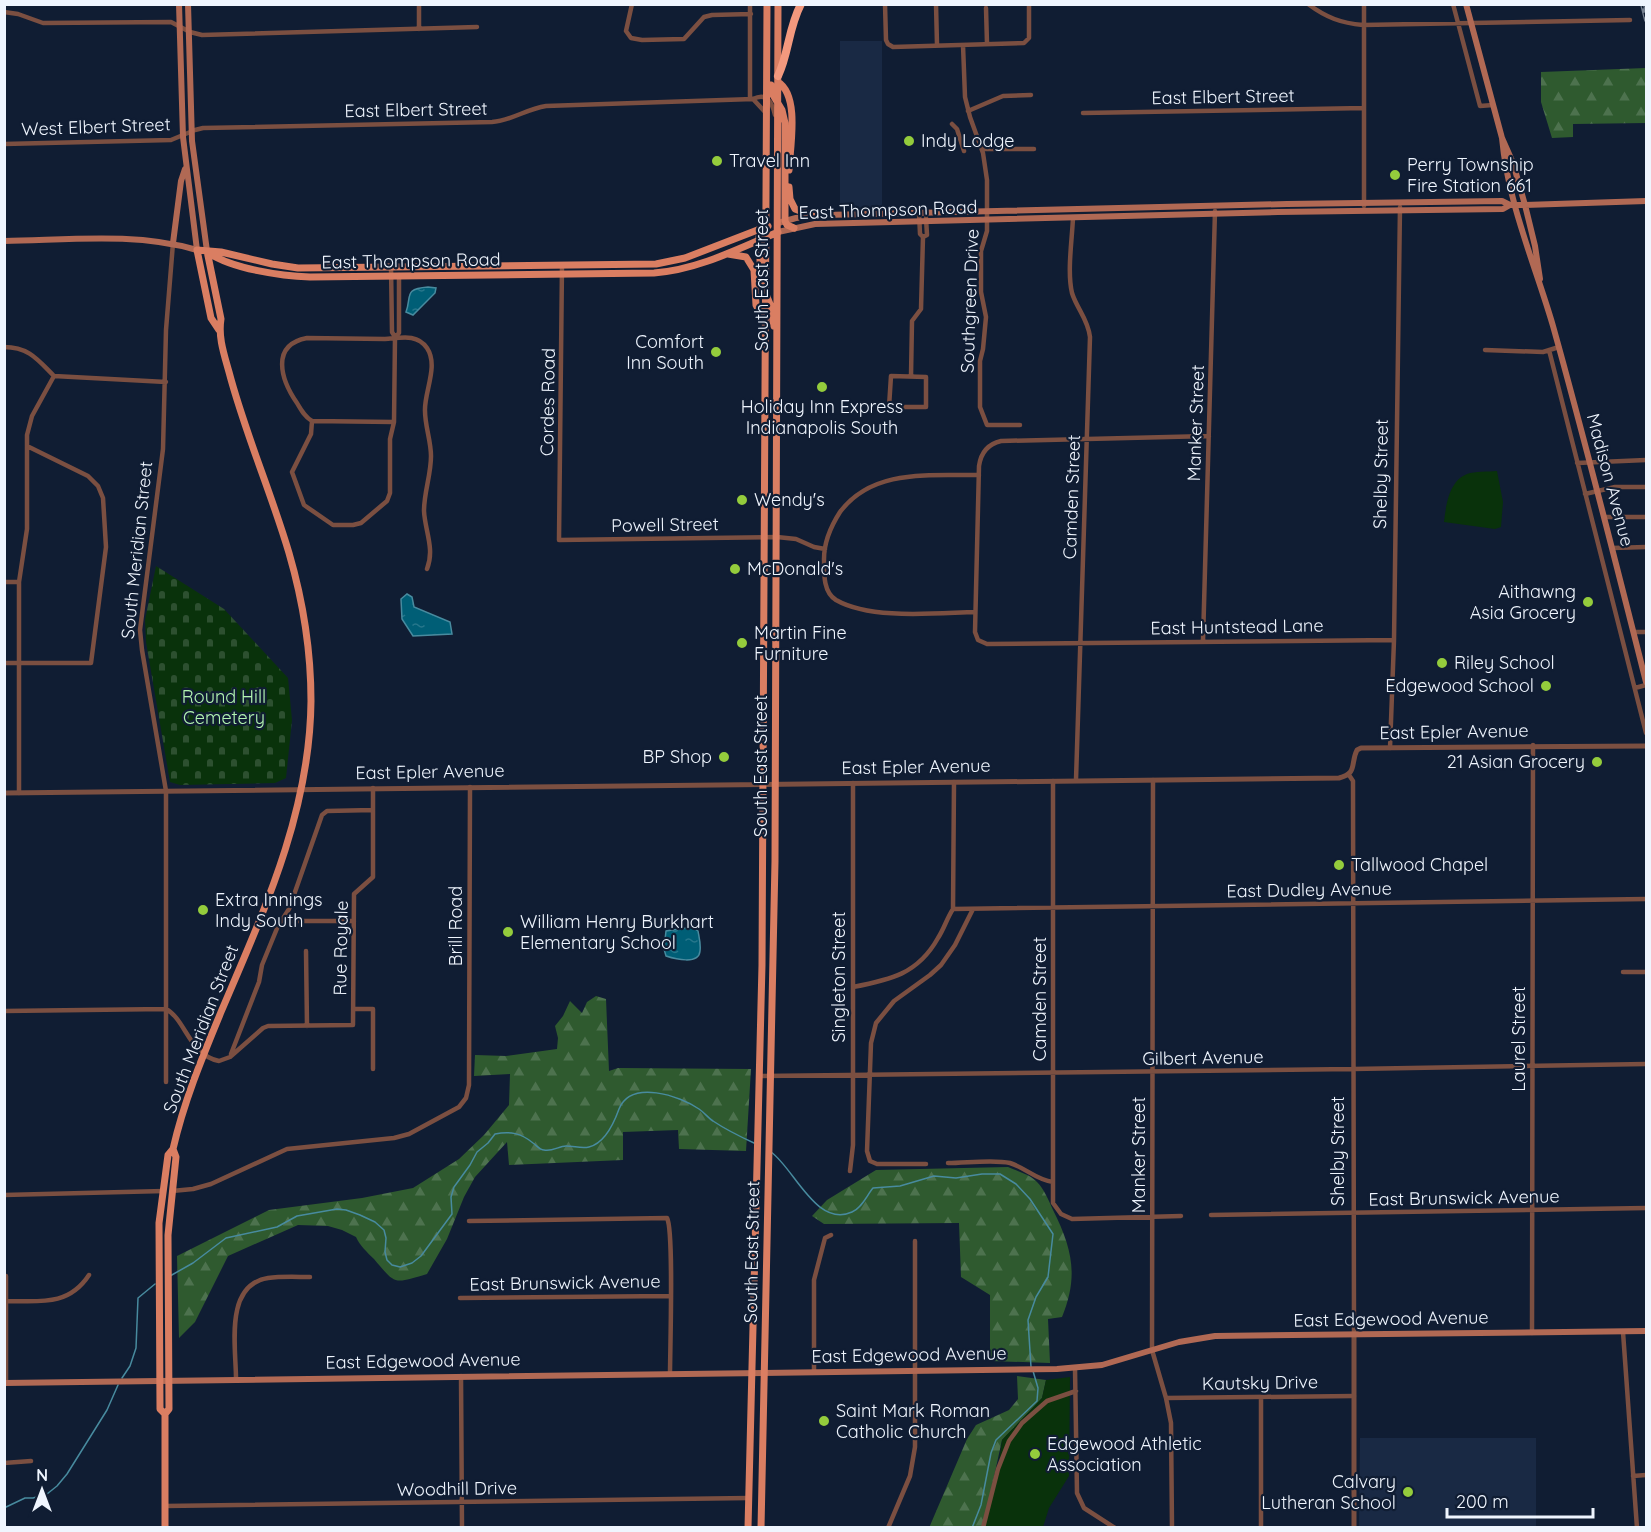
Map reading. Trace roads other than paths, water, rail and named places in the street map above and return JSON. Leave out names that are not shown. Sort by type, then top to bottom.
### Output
[{"type":"highway","points":[[778,79],[789,34],[801,4]]},
{"type":"main road","name":"South Meridian Street","points":[[165,1527],[165,1414],[169,1408],[168,1155],[174,1149],[192,1082],[278,874],[292,831],[302,789],[309,739],[311,700],[304,618],[289,553],[240,411],[219,330],[211,318],[197,250],[186,166],[184,28],[179,4]]},
{"type":"main road","name":"South Meridian Street","points":[[188,4],[184,28],[187,134],[221,319],[219,330]]},
{"type":"main road","name":"South East Street","points":[[760,1527],[776,784],[763,238],[767,227],[767,4]]},
{"type":"main road","name":"South East Street","points":[[748,1527],[764,784],[778,340],[778,232],[781,222],[778,4]]},
{"type":"main road","name":"Madison Avenue","points":[[1466,4],[1502,138],[1513,163],[1525,205],[1535,245],[1541,285]]},
{"type":"main road","points":[[767,59],[770,64],[771,92],[784,115],[785,123],[781,222],[794,228]]},
{"type":"main road","points":[[778,79],[787,90],[791,101],[790,199],[798,211],[813,216]]},
{"type":"main road","name":"Madison Avenue","points":[[1502,138],[1512,205],[1541,285],[1559,347],[1647,684]]},
{"type":"main road","name":"South Meridian Street","points":[[173,243],[181,181],[186,166]]},
{"type":"main road","name":"East Thompson Road","points":[[207,251],[218,259],[289,276],[663,273],[725,254],[778,232],[815,224],[923,222],[1074,209],[1215,205],[1502,201],[1512,205],[1525,205],[1647,201]]},
{"type":"main road","name":"East Thompson Road","points":[[4,241],[131,238],[173,243],[197,250],[221,252],[298,268],[666,263],[781,222],[813,216],[923,213],[1073,218],[1503,209],[1512,205]]},
{"type":"main road","points":[[1073,218],[1074,209]]},
{"type":"main road","points":[[750,233],[763,238]]},
{"type":"main road","points":[[725,254],[742,255],[750,260],[754,270],[756,305],[766,323]]},
{"type":"main road","points":[[766,295],[778,340]]},
{"type":"main road","name":"South Meridian Street","points":[[165,1414],[160,1409],[158,1266],[167,1191]]},
{"type":"main road","name":"East Edgewood Avenue","points":[[5,1383],[1044,1369],[1111,1363],[1189,1340],[1215,1336],[1647,1331]]},
{"type":"street","points":[[418,4],[419,28]]},
{"type":"street","points":[[632,4],[626,30],[631,38],[642,40],[684,39],[704,17],[751,14]]},
{"type":"street","points":[[750,4],[751,99],[763,107],[767,114]]},
{"type":"street","points":[[885,4],[886,40],[893,46],[1024,43],[1028,41],[1029,4]]},
{"type":"street","points":[[936,4],[937,45]]},
{"type":"street","points":[[1308,4],[1332,20],[1345,24],[1364,25],[1630,20]]},
{"type":"street","points":[[1364,4],[1364,211]]},
{"type":"street","points":[[1453,4],[1480,106],[1493,105]]},
{"type":"street","points":[[987,8],[987,44]]},
{"type":"street","points":[[4,12],[20,14],[39,22],[171,22],[202,35],[477,27]]},
{"type":"street","points":[[963,45],[964,86],[968,111],[982,149],[987,176],[987,216]]},
{"type":"street","points":[[968,111],[1003,96],[1031,95]]},
{"type":"street","points":[[767,97],[772,101],[778,119]]},
{"type":"street","name":"East Elbert Street","points":[[187,134],[203,128],[492,122],[503,121],[529,109],[546,106],[767,97]]},
{"type":"street","name":"East Elbert Street","points":[[1083,112],[1364,108]]},
{"type":"street","points":[[952,123],[957,129],[964,151]]},
{"type":"street","name":"West Elbert Street","points":[[4,144],[171,140],[187,134]]},
{"type":"street","points":[[982,149],[1034,149]]},
{"type":"street","name":"Shelby Street","points":[[1390,748],[1394,640],[1400,202]]},
{"type":"street","name":"Manker Street","points":[[1203,641],[1215,205]]},
{"type":"street","points":[[911,376],[912,321],[921,309],[923,237],[920,234],[923,213]]},
{"type":"street","name":"Southgreen Drive","points":[[987,216],[986,234],[981,251],[981,294],[987,317],[980,361],[980,407],[987,425],[1020,425]]},
{"type":"street","name":"Camden Street","points":[[1073,218],[1071,287],[1086,318],[1090,335],[1076,780]]},
{"type":"street","name":"South Meridian Street","points":[[166,1082],[166,791],[140,630],[162,463],[166,322],[173,243]]},
{"type":"street","name":"Cordes Road","points":[[560,540],[562,265]]},
{"type":"street","points":[[312,421],[311,434],[292,472],[302,501],[307,508],[330,524],[361,523],[389,498],[390,439],[394,422],[395,337],[392,332],[395,267]]},
{"type":"street","points":[[394,422],[312,421],[307,418],[292,396],[282,368],[282,359],[286,351],[298,341],[307,338],[406,337],[419,340],[427,348],[431,357],[431,372],[425,407],[432,455],[424,504],[425,525],[432,553],[427,569]]},
{"type":"street","points":[[4,347],[20,348],[31,353],[54,376],[166,382]]},
{"type":"street","points":[[1485,350],[1543,352],[1559,347]]},
{"type":"street","name":"Madison Avenue","points":[[1549,350],[1647,733]]},
{"type":"street","points":[[19,793],[19,582],[27,529],[28,430],[32,416],[54,376]]},
{"type":"street","points":[[911,376],[926,377],[926,407],[890,408],[890,377],[911,376]]},
{"type":"street","points":[[979,476],[906,476],[888,479],[858,495],[843,509],[831,527],[825,549],[826,587],[831,596],[839,602],[859,609],[881,613],[975,612],[981,457],[993,444],[1001,441],[1209,436]]},
{"type":"street","points":[[4,663],[91,663],[106,548],[103,498],[98,486],[88,476],[27,446]]},
{"type":"street","points":[[1577,463],[1647,460]]},
{"type":"street","points":[[1585,494],[1616,487],[1647,487]]},
{"type":"street","points":[[1604,517],[1647,517]]},
{"type":"street","name":"Powell Street","points":[[560,540],[771,537],[796,539],[825,549]]},
{"type":"street","points":[[1612,548],[1647,547]]},
{"type":"street","points":[[4,582],[19,582]]},
{"type":"street","points":[[1616,613],[1628,610]]},
{"type":"street","name":"East Huntstead Lane","points":[[975,612],[975,635],[984,643],[1394,640]]},
{"type":"street","points":[[1634,632],[1647,632]]},
{"type":"street","points":[[1635,688],[1647,684]]},
{"type":"street","name":"East Epler Avenue","points":[[4,793],[1339,778],[1349,775],[1352,771],[1357,750],[1533,745],[1647,746]]},
{"type":"street","name":"Laurel Street","points":[[1532,1333],[1533,745]]},
{"type":"street","name":"Shelby Street","points":[[1349,775],[1353,781],[1354,1527]]},
{"type":"street","name":"Manker Street","points":[[1153,780],[1152,1350],[1166,1398],[1172,1441],[1172,1527]]},
{"type":"street","name":"Camden Street","points":[[1053,781],[1053,1203],[1061,1214],[1072,1219],[1153,1216]]},
{"type":"street","points":[[853,987],[891,979],[914,967],[935,944],[952,909],[954,782]]},
{"type":"street","name":"Singleton Street","points":[[850,1172],[853,1075],[853,783]]},
{"type":"street","name":"Brill Road","points":[[167,1191],[193,1189],[211,1184],[287,1149],[394,1138],[410,1134],[462,1104],[468,1092],[469,1065],[470,787]]},
{"type":"street","name":"Rue Royale","points":[[373,788],[373,877],[354,894],[354,1009],[373,1009],[373,1069]]},
{"type":"street","points":[[230,1057],[259,982],[262,965],[278,926],[289,909],[324,813],[327,811],[373,810]]},
{"type":"street","name":"East Dudley Avenue","points":[[952,909],[1647,899]]},
{"type":"street","points":[[926,1164],[877,1164],[870,1161],[867,1151],[872,1035],[880,1016],[894,1001],[941,965],[955,945],[973,909]]},
{"type":"street","points":[[282,921],[354,921]]},
{"type":"street","points":[[306,951],[307,1026]]},
{"type":"street","points":[[1623,972],[1647,972]]},
{"type":"street","points":[[4,1011],[166,1009],[173,1014],[191,1041],[204,1053],[219,1061],[230,1057],[268,1026],[353,1025],[354,1009]]},
{"type":"street","name":"Gilbert Avenue","points":[[759,1076],[1353,1070],[1647,1064]]},
{"type":"street","points":[[948,1163],[1006,1162],[1022,1168],[1034,1177],[1053,1182]]},
{"type":"street","points":[[4,1195],[167,1191]]},
{"type":"street","name":"East Brunswick Avenue","points":[[1211,1215],[1647,1208]]},
{"type":"street","points":[[1153,1216],[1181,1215]]},
{"type":"street","points":[[469,1221],[667,1218],[670,1223],[670,1374]]},
{"type":"street","points":[[814,1371],[815,1274],[825,1238],[831,1235]]},
{"type":"street","points":[[888,1527],[910,1476],[914,1456],[915,1241]]},
{"type":"street","points":[[5,1301],[63,1298],[80,1288],[89,1275]]},
{"type":"street","points":[[5,1383],[6,1276]]},
{"type":"street","points":[[236,1379],[236,1314],[242,1295],[252,1285],[266,1278],[310,1277]]},
{"type":"street","name":"East Brunswick Avenue","points":[[460,1298],[670,1296]]},
{"type":"street","points":[[1623,1332],[1637,1527]]},
{"type":"street","points":[[1075,1368],[1076,1485],[1079,1500],[1086,1510],[1115,1527]]},
{"type":"street","points":[[461,1376],[462,1527]]},
{"type":"street","points":[[983,1527],[998,1469],[1009,1441],[1022,1422],[1047,1401],[1076,1391]]},
{"type":"street","name":"Kautsky Drive","points":[[1166,1398],[1354,1396]]},
{"type":"street","points":[[1261,1397],[1261,1527]]},
{"type":"street","points":[[4,1463],[31,1461]]},
{"type":"street","points":[[1633,1476],[1647,1475]]},
{"type":"street","name":"Woodhill Drive","points":[[165,1506],[749,1498]]},
{"type":"water","points":[[420,288],[436,288],[435,293],[413,315],[406,312],[410,294]]},
{"type":"water","points":[[407,594],[412,597],[414,607],[450,622],[452,634],[413,636],[402,619],[401,599]]},
{"type":"water","points":[[692,927],[698,931],[699,955],[691,960],[666,956],[664,949],[666,931]]},
{"type":"waterway","points":[[170,1276],[193,1263],[226,1238],[277,1227],[297,1216],[337,1209],[360,1215],[375,1222],[384,1230],[385,1252],[387,1260],[392,1265],[400,1267],[412,1263],[421,1256],[452,1214],[451,1197],[454,1187],[477,1152],[495,1134],[520,1135],[543,1150],[566,1146],[589,1147],[604,1137],[625,1100],[645,1092],[669,1095],[691,1104],[711,1120],[754,1143]]},
{"type":"waterway","points":[[771,1152],[817,1204],[827,1212],[839,1215],[856,1210],[873,1188],[900,1186],[934,1176],[956,1178],[1000,1174],[1016,1184],[1030,1199],[1053,1234],[1048,1277],[1036,1297],[1028,1320],[1031,1367]]},
{"type":"waterway","points":[[122,1378],[130,1366],[136,1348],[138,1298],[155,1284]]},
{"type":"waterway","points":[[972,1528],[981,1505],[991,1453],[996,1440],[1037,1401],[1038,1388],[1033,1371]]},
{"type":"waterway","points":[[4,1508],[25,1498],[47,1494],[57,1486],[107,1410],[118,1385]]},
{"type":"railway","points":[[1642,4],[1646,20]]},
{"type":"place","name":"Indy Lodge","points":[[909,141]]},
{"type":"place","name":"Travel Inn","points":[[717,161]]},
{"type":"place","name":"Perry Township Fire Station 661","points":[[1395,175]]},
{"type":"place","name":"Comfort Inn South","points":[[716,352]]},
{"type":"place","name":"Holiday Inn Express Indianapolis South","points":[[822,387]]},
{"type":"place","name":"Wendy's","points":[[742,500]]},
{"type":"place","name":"McDonald's","points":[[735,569]]},
{"type":"place","name":"Aithawng Asia Grocery","points":[[1588,602]]},
{"type":"place","name":"Martin Fine Furniture","points":[[742,643]]},
{"type":"place","name":"Riley School","points":[[1442,663]]},
{"type":"place","name":"Edgewood School","points":[[1546,686]]},
{"type":"place","name":"BP Shop","points":[[724,757]]},
{"type":"place","name":"21 Asian Grocery","points":[[1597,762]]},
{"type":"place","name":"Tallwood Chapel","points":[[1339,865]]},
{"type":"place","name":"Extra Innings Indy South","points":[[203,910]]},
{"type":"place","name":"William Henry Burkhart Elementary School","points":[[508,932]]},
{"type":"place","name":"Saint Mark Roman Catholic Church","points":[[824,1421]]},
{"type":"place","name":"Edgewood Athletic Association","points":[[1035,1454]]},
{"type":"place","name":"Calvary Lutheran School","points":[[1408,1492]]},
{"type":"park label","name":"Round Hill Cemetery","points":[[224,707]]}]
